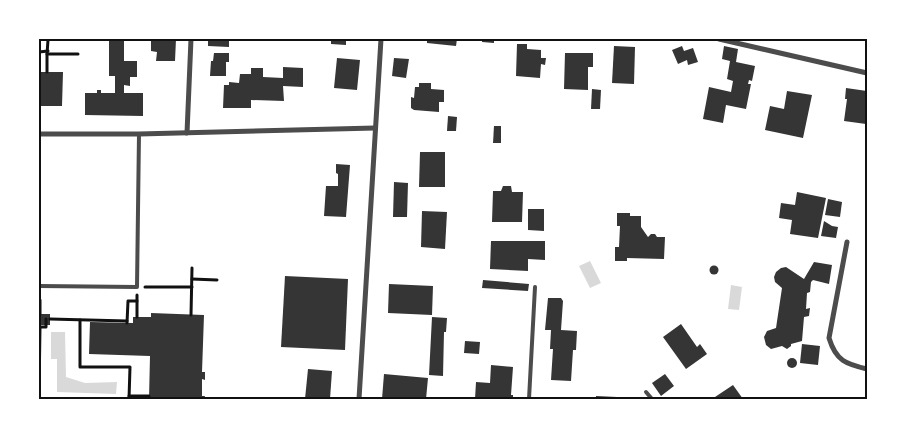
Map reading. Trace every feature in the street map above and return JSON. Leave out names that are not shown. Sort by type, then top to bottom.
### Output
[{"type":"street","points":[[187,133],[192,39]]},
{"type":"street","points":[[359,399],[381,39]]},
{"type":"street","points":[[719,39],[867,73]]},
{"type":"street","points":[[747,39],[747,46]]},
{"type":"street","points":[[39,134],[139,134],[375,128]]},
{"type":"street","points":[[847,242],[829,338],[833,352],[848,364],[867,369]]},
{"type":"lane","points":[[39,286],[137,287],[139,134]]},
{"type":"lane","points":[[528,399],[535,287]]},
{"type":"lane","points":[[646,392],[652,399]]},
{"type":"path","points":[[47,72],[48,40]]},
{"type":"path","points":[[39,52],[78,54]]},
{"type":"path","points":[[191,315],[192,268]]},
{"type":"path","points":[[192,280],[217,280]]},
{"type":"path","points":[[145,286],[192,287]]},
{"type":"path","points":[[39,300],[40,314]]},
{"type":"path","points":[[39,392],[39,327],[46,327],[48,319],[127,322],[128,301],[137,301],[137,317]]},
{"type":"path","points":[[80,320],[80,367],[130,367],[129,398],[149,396]]},
{"type":"shaded area","points":[[590,261],[601,283],[590,288],[579,266]]},
{"type":"shaded area","points":[[731,285],[742,287],[739,310],[728,309]]},
{"type":"shaded area","points":[[51,332],[65,332],[66,377],[85,383],[117,382],[116,394],[57,392],[57,359],[51,359]]},
{"type":"building","points":[[109,39],[124,39],[124,61],[137,61],[137,77],[130,77],[130,86],[124,85],[124,93],[143,93],[143,116],[85,115],[85,93],[97,93],[97,90],[101,90],[101,93],[115,93],[115,76],[109,76]]},
{"type":"building","points":[[151,39],[176,39],[175,61],[156,61],[157,52],[151,51]]},
{"type":"building","points":[[208,39],[229,39],[229,47],[208,46]]},
{"type":"building","points":[[331,39],[346,39],[346,45],[331,44]]},
{"type":"building","points":[[427,39],[457,39],[456,46],[427,43]]},
{"type":"building","points":[[482,39],[494,39],[494,43],[482,42]]},
{"type":"building","points":[[517,44],[527,44],[527,49],[541,50],[541,58],[546,58],[545,65],[541,64],[540,78],[516,76]]},
{"type":"building","points":[[614,46],[635,47],[634,84],[612,83]]},
{"type":"building","points":[[682,46],[684,51],[693,48],[698,62],[688,65],[687,60],[678,64],[672,50]]},
{"type":"building","points":[[724,46],[738,49],[736,62],[755,66],[752,81],[749,80],[748,84],[751,84],[746,109],[726,105],[723,123],[703,119],[709,87],[731,92],[733,81],[727,79],[730,61],[722,59]]},
{"type":"building","points":[[214,53],[229,53],[229,62],[226,62],[226,76],[210,76],[211,61],[213,61]]},
{"type":"building","points":[[565,53],[593,53],[593,67],[588,67],[588,90],[564,89]]},
{"type":"building","points":[[337,58],[360,60],[357,90],[334,88]]},
{"type":"building","points":[[394,58],[409,59],[406,78],[392,76]]},
{"type":"building","points":[[283,67],[303,68],[303,87],[283,86],[284,101],[251,100],[251,108],[223,108],[224,85],[229,85],[229,82],[239,83],[240,74],[251,74],[251,68],[263,68],[263,77],[283,78]]},
{"type":"building","points":[[39,72],[63,72],[62,106],[39,106]]},
{"type":"building","points":[[419,83],[431,83],[431,89],[444,90],[444,102],[439,102],[439,112],[414,110],[411,108],[411,97],[414,98],[415,87],[419,87]]},
{"type":"building","points":[[846,88],[867,91],[866,124],[844,121],[847,99],[845,99]]},
{"type":"building","points":[[592,89],[601,90],[600,109],[591,109]]},
{"type":"building","points":[[787,91],[812,95],[803,138],[765,130],[770,106],[784,109]]},
{"type":"building","points":[[448,116],[457,117],[456,131],[447,131]]},
{"type":"building","points":[[494,126],[501,126],[501,143],[493,143]]},
{"type":"building","points":[[420,152],[445,152],[445,187],[419,187]]},
{"type":"building","points":[[336,164],[350,165],[346,217],[324,216],[326,186],[338,186]]},
{"type":"building","points":[[394,182],[408,183],[407,217],[393,217]]},
{"type":"building","points":[[503,186],[511,186],[512,192],[523,192],[522,222],[492,222],[493,191],[501,191]]},
{"type":"building","points":[[797,192],[826,198],[818,238],[790,234],[792,220],[779,218],[781,203],[795,205]]},
{"type":"building","points":[[828,199],[842,202],[840,217],[825,215]]},
{"type":"building","points":[[528,209],[544,209],[544,231],[528,230]]},
{"type":"building","points":[[422,211],[447,212],[445,249],[421,247]]},
{"type":"building","points":[[617,213],[630,213],[630,216],[641,216],[641,227],[648,237],[651,234],[655,234],[657,237],[665,237],[664,259],[627,258],[627,261],[615,261],[615,247],[619,247],[620,226],[617,226]]},
{"type":"building","points":[[824,221],[838,227],[836,238],[821,236]]},
{"type":"building","points":[[491,241],[545,241],[545,260],[528,259],[528,271],[490,269]]},
{"type":"building","points":[[814,262],[832,265],[829,284],[813,280],[811,282],[810,292],[807,293],[806,309],[810,308],[809,316],[804,317],[802,341],[791,344],[787,349],[782,346],[771,349],[766,345],[764,337],[767,331],[776,328],[782,288],[775,282],[776,272],[786,267],[804,279]]},
{"type":"building","points":[[714,265],[719,270],[714,275],[709,270]]},
{"type":"building","points":[[285,276],[348,279],[345,350],[281,347]]},
{"type":"building","points":[[483,280],[529,284],[528,291],[482,288]]},
{"type":"building","points":[[389,284],[433,286],[432,315],[388,313]]},
{"type":"building","points":[[548,298],[561,298],[563,301],[561,330],[577,331],[576,350],[573,350],[571,381],[551,380],[553,349],[550,349],[551,330],[545,330]]},
{"type":"building","points":[[151,313],[204,315],[202,372],[205,372],[205,380],[202,379],[202,396],[205,396],[204,399],[149,399],[150,356],[89,354],[90,322],[133,323],[133,317],[151,317]]},
{"type":"building","points":[[39,314],[50,314],[50,325],[39,325]]},
{"type":"building","points":[[432,317],[447,318],[446,332],[444,332],[443,376],[429,375]]},
{"type":"building","points":[[681,324],[697,347],[700,344],[707,354],[686,369],[663,337]]},
{"type":"building","points":[[465,341],[480,342],[479,354],[464,353]]},
{"type":"building","points":[[802,344],[820,346],[818,365],[800,363]]},
{"type":"building","points":[[792,358],[797,363],[792,368],[787,363]]},
{"type":"building","points":[[491,365],[513,367],[511,395],[513,395],[513,399],[475,399],[476,382],[490,383]]},
{"type":"building","points":[[308,369],[332,371],[330,399],[305,399]]},
{"type":"building","points":[[384,374],[428,378],[426,399],[382,399]]},
{"type":"building","points":[[665,374],[674,386],[661,396],[652,383]]},
{"type":"building","points":[[733,385],[743,399],[712,399]]},
{"type":"building","points":[[596,396],[617,397],[617,399],[596,399]]}]
